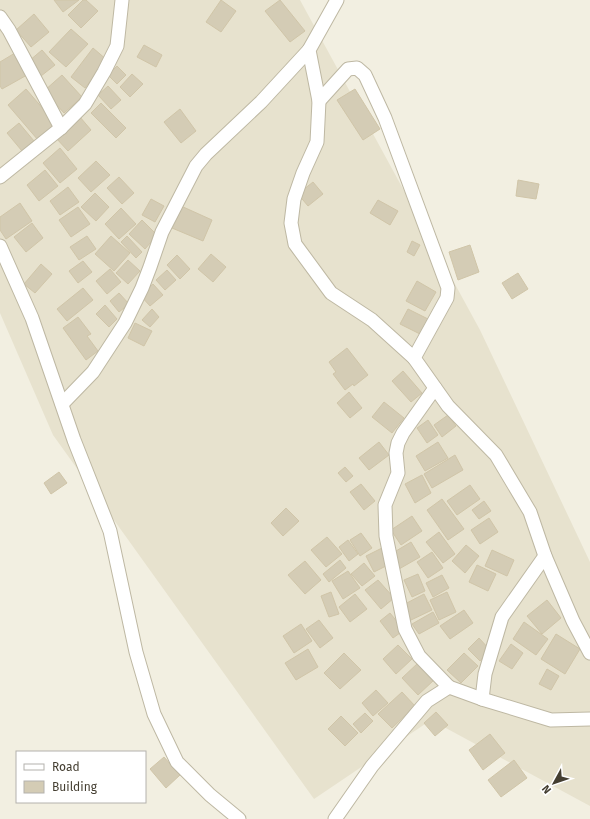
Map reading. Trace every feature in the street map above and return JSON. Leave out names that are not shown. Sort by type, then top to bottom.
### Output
[{"type":"street","points":[[0,177],[61,128],[85,104],[108,65],[117,46],[122,0]]},
{"type":"street","points":[[62,404],[93,372],[125,324],[142,288],[162,232],[196,166],[206,154],[261,102],[309,50],[337,0]]},
{"type":"street","points":[[0,17],[10,30],[61,128]]},
{"type":"street","points":[[309,50],[319,101],[317,142],[303,173],[294,199],[291,223],[295,244],[331,293],[372,320],[414,358],[448,406],[496,455],[530,512],[545,556],[573,621],[590,653]]},
{"type":"street","points":[[319,101],[348,69],[357,68],[365,75],[385,118],[448,288],[447,298],[414,358]]},
{"type":"street","points":[[0,246],[32,318],[74,440],[110,531],[136,652],[154,714],[177,762],[210,795],[239,819]]},
{"type":"street","points":[[435,388],[403,433],[398,443],[396,453],[398,473],[385,505],[386,536],[405,629],[419,656],[449,688],[551,720],[590,719]]},
{"type":"street","points":[[482,699],[485,674],[502,617],[545,556]]},
{"type":"street","points":[[335,819],[372,766],[427,700],[449,688]]},
{"type":"shaded area","points":[[0,0],[300,0],[480,330],[590,562],[590,806],[431,720],[314,799],[53,435],[0,313]]},
{"type":"building","points":[[54,0],[79,0],[63,12]]},
{"type":"building","points":[[83,0],[86,0],[98,11],[81,28],[68,15]]},
{"type":"building","points":[[221,0],[236,11],[221,32],[206,22]]},
{"type":"building","points":[[280,0],[305,31],[290,42],[265,11]]},
{"type":"building","points":[[34,14],[49,32],[31,47],[16,30]]},
{"type":"building","points":[[71,29],[88,44],[66,67],[49,52]]},
{"type":"building","points":[[144,45],[162,55],[156,67],[137,57]]},
{"type":"building","points":[[93,48],[107,60],[85,88],[71,77]]},
{"type":"building","points":[[42,50],[55,65],[41,76],[29,61]]},
{"type":"building","points":[[15,53],[27,75],[2,89],[0,86],[0,62]]},
{"type":"building","points":[[117,66],[126,75],[117,84],[108,75]]},
{"type":"building","points":[[132,74],[143,84],[130,97],[120,87]]},
{"type":"building","points":[[62,75],[82,97],[64,113],[44,91]]},
{"type":"building","points":[[108,86],[121,100],[111,109],[98,95]]},
{"type":"building","points":[[26,89],[57,125],[38,140],[8,105]]},
{"type":"building","points":[[355,89],[380,129],[363,140],[337,100]]},
{"type":"building","points":[[101,103],[126,128],[116,138],[91,113]]},
{"type":"building","points":[[180,109],[196,131],[181,143],[164,122]]},
{"type":"building","points":[[80,117],[91,130],[68,151],[56,138]]},
{"type":"building","points":[[19,123],[34,141],[22,151],[7,133]]},
{"type":"building","points":[[60,148],[77,169],[60,183],[43,163]]},
{"type":"building","points":[[96,161],[110,175],[91,192],[78,178]]},
{"type":"building","points":[[45,170],[58,186],[39,201],[27,185]]},
{"type":"building","points":[[119,177],[134,193],[122,204],[107,188]]},
{"type":"building","points":[[518,180],[539,184],[536,199],[516,196]]},
{"type":"building","points":[[313,182],[323,194],[308,206],[298,194]]},
{"type":"building","points":[[68,187],[79,202],[60,215],[50,201]]},
{"type":"building","points":[[95,193],[109,207],[96,221],[81,207]]},
{"type":"building","points":[[151,199],[164,206],[155,222],[142,215]]},
{"type":"building","points":[[378,200],[398,211],[390,225],[370,213]]},
{"type":"building","points":[[20,203],[32,221],[6,239],[0,230],[0,217]]},
{"type":"building","points":[[181,206],[212,220],[203,241],[172,228]]},
{"type":"building","points":[[78,207],[90,224],[71,237],[59,220]]},
{"type":"building","points":[[121,208],[136,224],[119,239],[105,224]]},
{"type":"building","points":[[142,220],[157,235],[145,249],[129,234]]},
{"type":"building","points":[[32,223],[43,238],[26,252],[14,237]]},
{"type":"building","points":[[87,236],[96,249],[79,260],[70,247]]},
{"type":"building","points":[[111,236],[130,253],[114,271],[95,254]]},
{"type":"building","points":[[127,236],[142,252],[136,258],[121,242]]},
{"type":"building","points":[[412,241],[420,245],[414,256],[407,252]]},
{"type":"building","points":[[470,245],[479,272],[458,280],[449,252]]},
{"type":"building","points":[[211,254],[226,267],[213,282],[198,269]]},
{"type":"building","points":[[177,255],[190,269],[180,279],[167,265]]},
{"type":"building","points":[[128,260],[140,271],[128,284],[116,273]]},
{"type":"building","points":[[83,261],[92,272],[78,283],[69,271]]},
{"type":"building","points":[[41,264],[52,274],[35,293],[24,284]]},
{"type":"building","points":[[110,269],[121,282],[107,294],[96,281]]},
{"type":"building","points":[[167,270],[176,280],[165,290],[156,280]]},
{"type":"building","points":[[518,273],[528,289],[512,299],[502,283]]},
{"type":"building","points":[[417,281],[436,292],[425,311],[406,301]]},
{"type":"building","points":[[153,284],[163,295],[150,306],[140,295]]},
{"type":"building","points":[[83,288],[93,300],[67,321],[57,309]]},
{"type":"building","points":[[119,293],[129,304],[119,312],[110,301]]},
{"type":"building","points":[[105,305],[117,319],[109,327],[96,314]]},
{"type":"building","points":[[152,309],[159,317],[150,327],[142,320]]},
{"type":"building","points":[[408,309],[430,320],[422,335],[400,324]]},
{"type":"building","points":[[78,317],[91,334],[87,336],[98,351],[86,360],[63,328]]},
{"type":"building","points":[[135,323],[152,331],[144,346],[128,338]]},
{"type":"building","points":[[347,348],[368,375],[354,386],[353,384],[345,390],[333,374],[336,372],[329,362]]},
{"type":"building","points":[[403,371],[422,393],[411,402],[392,381]]},
{"type":"building","points":[[349,392],[362,408],[350,418],[337,403]]},
{"type":"building","points":[[384,402],[404,418],[392,433],[372,417]]},
{"type":"building","points":[[448,415],[456,426],[442,437],[434,425]]},
{"type":"building","points":[[428,420],[438,435],[427,443],[417,428]]},
{"type":"building","points":[[379,442],[389,455],[369,470],[359,458]]},
{"type":"building","points":[[438,442],[448,458],[425,471],[416,456]]},
{"type":"building","points":[[455,455],[463,470],[432,488],[424,474]]},
{"type":"building","points":[[345,467],[353,476],[346,482],[338,473]]},
{"type":"building","points":[[59,472],[67,483],[51,494],[44,483]]},
{"type":"building","points":[[422,475],[431,493],[415,503],[405,484]]},
{"type":"building","points":[[361,484],[375,501],[364,510],[350,492]]},
{"type":"building","points":[[470,485],[480,499],[457,515],[447,501]]},
{"type":"building","points":[[442,499],[464,529],[448,540],[427,510]]},
{"type":"building","points":[[484,501],[491,511],[479,519],[472,510]]},
{"type":"building","points":[[286,508],[299,521],[283,536],[271,523]]},
{"type":"building","points":[[412,516],[422,531],[401,545],[391,530]]},
{"type":"building","points":[[489,518],[498,532],[480,544],[471,530]]},
{"type":"building","points":[[439,532],[455,554],[443,563],[426,542]]},
{"type":"building","points":[[361,533],[372,548],[360,556],[350,540]]},
{"type":"building","points":[[327,537],[342,554],[326,567],[311,550]]},
{"type":"building","points":[[348,540],[358,554],[349,561],[339,547]]},
{"type":"building","points":[[411,542],[420,557],[399,569],[391,554]]},
{"type":"building","points":[[466,545],[479,556],[465,573],[452,561]]},
{"type":"building","points":[[382,548],[390,564],[374,572],[366,556]]},
{"type":"building","points":[[492,550],[514,560],[507,576],[485,566]]},
{"type":"building","points":[[432,552],[443,568],[428,578],[417,562]]},
{"type":"building","points":[[340,560],[346,568],[329,582],[323,574]]},
{"type":"building","points":[[305,561],[321,580],[305,594],[288,575]]},
{"type":"building","points":[[364,563],[375,576],[362,586],[351,574]]},
{"type":"building","points":[[477,565],[496,574],[488,591],[469,582]]},
{"type":"building","points":[[348,571],[360,588],[343,599],[332,581]]},
{"type":"building","points":[[418,574],[425,591],[412,597],[404,580]]},
{"type":"building","points":[[442,575],[449,588],[433,597],[426,583]]},
{"type":"building","points":[[378,580],[394,598],[381,609],[365,590]]},
{"type":"building","points":[[331,592],[339,614],[329,617],[321,596]]},
{"type":"building","points":[[447,592],[456,612],[439,620],[430,600]]},
{"type":"building","points":[[355,594],[367,609],[350,622],[339,607]]},
{"type":"building","points":[[424,594],[432,610],[411,620],[403,605]]},
{"type":"building","points":[[547,600],[561,618],[542,634],[527,616]]},
{"type":"building","points":[[464,610],[473,623],[450,639],[440,626]]},
{"type":"building","points":[[433,612],[439,623],[419,634],[412,624]]},
{"type":"building","points":[[390,613],[404,630],[393,638],[380,621]]},
{"type":"building","points":[[319,620],[333,638],[320,648],[306,629]]},
{"type":"building","points":[[524,622],[548,639],[536,655],[513,639]]},
{"type":"building","points":[[301,624],[312,641],[294,653],[283,636]]},
{"type":"building","points":[[556,634],[580,649],[565,674],[541,659]]},
{"type":"building","points":[[479,638],[490,650],[480,661],[468,649]]},
{"type":"building","points":[[511,644],[523,653],[512,669],[499,661]]},
{"type":"building","points":[[398,645],[412,659],[396,674],[383,659]]},
{"type":"building","points":[[308,649],[318,667],[296,680],[285,663]]},
{"type":"building","points":[[344,653],[361,670],[340,689],[324,673]]},
{"type":"building","points":[[464,653],[478,666],[461,683],[447,670]]},
{"type":"building","points":[[418,663],[434,680],[418,695],[402,678]]},
{"type":"building","points":[[547,669],[559,676],[551,690],[539,684]]},
{"type":"building","points":[[376,690],[388,703],[373,716],[362,703]]},
{"type":"building","points":[[402,692],[415,706],[392,728],[378,714]]},
{"type":"building","points":[[436,712],[448,725],[435,736],[424,723]]},
{"type":"building","points":[[365,713],[373,721],[361,733],[353,724]]},
{"type":"building","points":[[341,716],[358,733],[345,746],[328,729]]},
{"type":"building","points":[[490,734],[505,753],[483,770],[469,750]]},
{"type":"building","points":[[164,757],[180,775],[166,788],[150,769]]},
{"type":"building","points":[[514,760],[527,778],[501,797],[488,780]]}]
